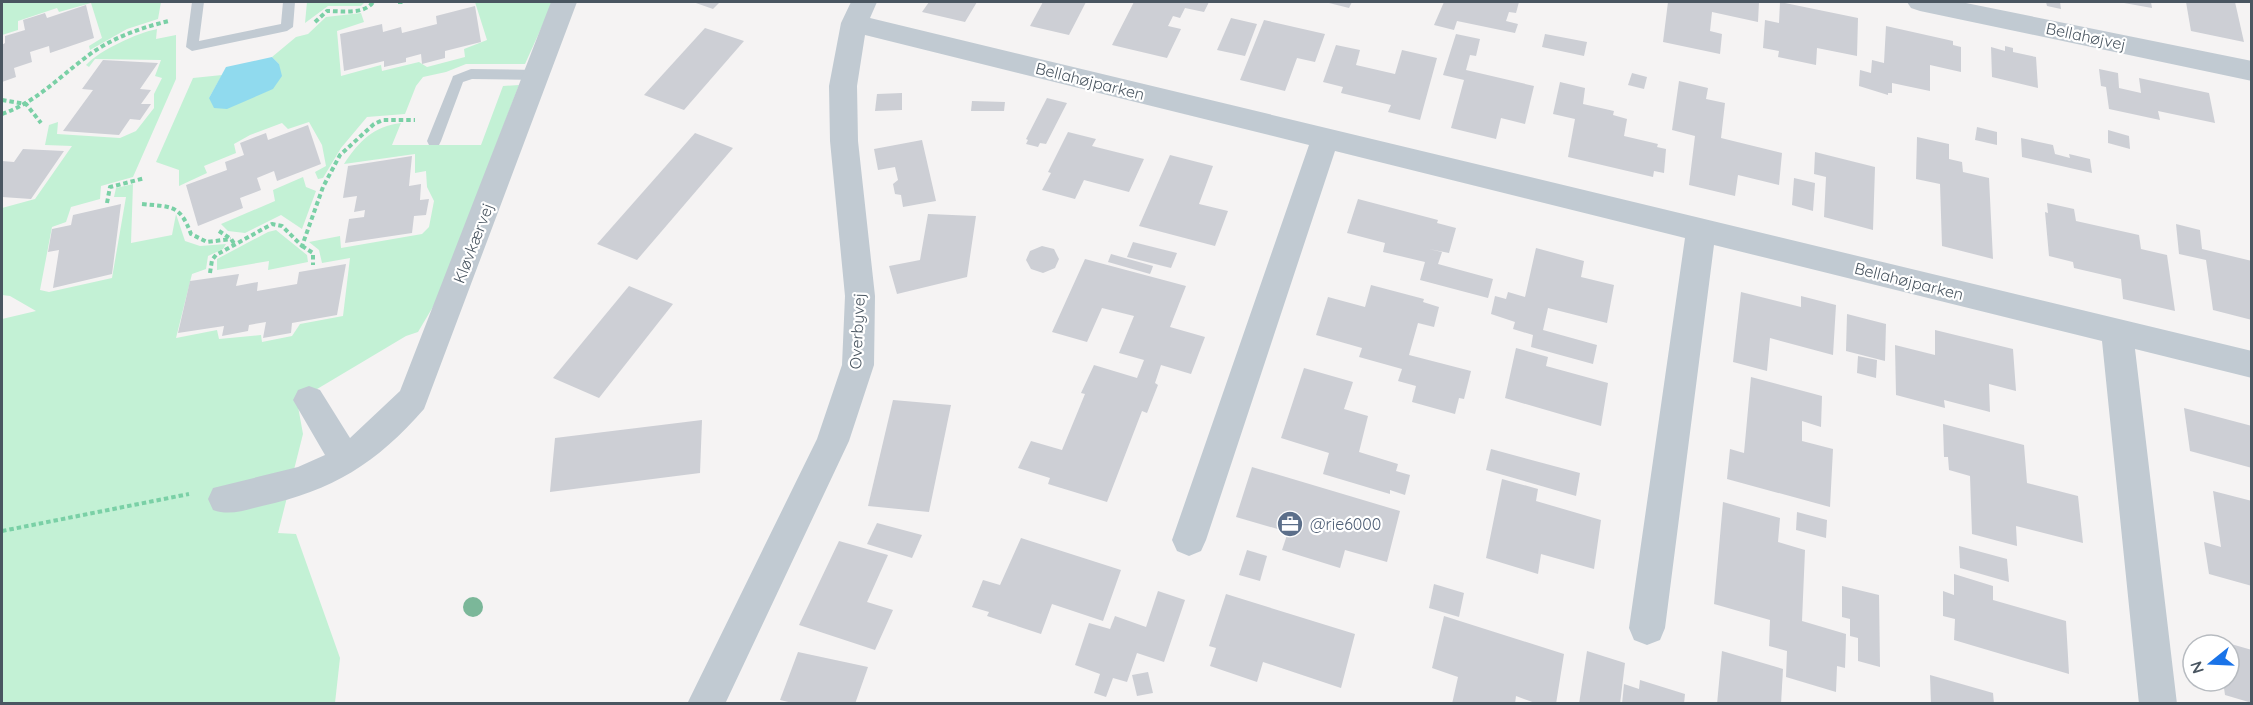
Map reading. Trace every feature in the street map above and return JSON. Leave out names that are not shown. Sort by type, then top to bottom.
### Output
[{"type":"street","name":"Kløvkærvej","points":[[225,499],[299,482],[346,460],[389,428],[413,399],[564,2]]},
{"type":"street","name":"Bellahøjvej","points":[[1920,2],[2252,71]]},
{"type":"street","name":"Bellahøjparken","points":[[859,12],[1325,138],[2252,365]]},
{"type":"street","name":"Overbyvej","points":[[705,704],[833,441],[858,365],[860,296],[844,141],[843,86],[859,12]]},
{"type":"street","points":[[1189,540],[1325,138]]},
{"type":"street","points":[[1647,628],[1701,230]]},
{"type":"street","points":[[2117,332],[2158,704]]},
{"type":"street","points":[[309,400],[346,460]]},
{"type":"lane","points":[[198,2],[192,47],[287,27],[289,2]]},
{"type":"lane","points":[[434,141],[458,79],[471,74],[538,75]]},
{"type":"path","points":[[287,27],[301,31],[311,26],[327,11],[363,10],[369,8],[373,2]]},
{"type":"path","points":[[398,2],[404,2]]},
{"type":"path","points":[[2,114],[29,104],[88,56],[142,27],[196,16]]},
{"type":"path","points":[[2,100],[22,101],[29,104],[41,123]]},
{"type":"path","points":[[302,246],[323,187],[340,155],[374,123],[383,120],[442,119]]},
{"type":"path","points":[[107,203],[110,187],[145,178]]},
{"type":"path","points":[[141,204],[177,208],[184,214],[191,234],[207,242],[231,239]]},
{"type":"path","points":[[210,273],[212,260],[272,224],[282,226],[302,246],[313,253],[313,266]]},
{"type":"path","points":[[219,231],[231,239],[235,245]]},
{"type":"path","points":[[2,531],[206,491],[225,499]]},
{"type":"green space","points":[[2,2],[161,2],[158,19],[127,29],[90,50],[89,46],[102,38],[91,3],[59,12],[57,8],[18,21],[18,30],[2,35]]},
{"type":"green space","points":[[307,2],[365,2],[361,6],[328,6],[305,23]]},
{"type":"green space","points":[[475,2],[553,2],[525,64],[466,64],[446,72],[423,77],[416,86],[405,114],[367,117],[341,148],[323,178],[318,179],[315,172],[326,166],[322,145],[309,122],[288,129],[282,123],[250,135],[234,144],[236,153],[204,166],[207,173],[179,186],[179,170],[156,162],[193,78],[222,75],[209,98],[279,64],[272,57],[296,37],[308,34],[326,17],[361,13],[364,22],[337,31],[341,76],[381,65],[382,71],[419,62],[427,67],[465,57],[464,49],[487,40]]},
{"type":"green space","points":[[157,29],[156,39],[176,35],[176,79],[133,177],[101,186],[100,199],[71,207],[66,222],[52,227],[40,290],[49,292],[112,278],[126,197],[114,197],[116,188],[133,184],[131,243],[172,235],[176,214],[185,241],[200,246],[226,244],[223,249],[208,256],[206,269],[192,274],[176,338],[217,330],[219,339],[261,335],[262,342],[292,336],[300,324],[343,316],[350,258],[322,263],[319,250],[309,242],[340,236],[341,248],[422,234],[429,227],[434,201],[427,187],[426,171],[415,173],[415,154],[344,164],[350,156],[375,131],[401,123],[392,145],[481,145],[503,86],[519,85],[437,300],[418,332],[406,336],[297,401],[303,434],[278,533],[296,534],[340,658],[335,703],[2,703],[2,319],[36,311],[10,296],[2,295],[2,208],[35,199],[72,146],[45,145],[49,125],[58,122],[57,134],[120,138],[136,131],[154,108],[154,94],[162,78],[155,76],[161,60],[95,59],[89,67],[86,65],[92,59],[119,43]]},
{"type":"green space","points":[[303,177],[306,187],[316,191],[302,229],[281,215],[245,233],[228,231],[221,224],[275,201],[273,190]]},
{"type":"green space","points":[[276,230],[307,255],[308,262],[268,270],[269,261],[217,270],[217,259]]},
{"type":"water","points":[[272,57],[279,64],[282,76],[273,89],[227,109],[214,108],[209,98],[226,67]]},
{"type":"building","points":[[693,2],[720,2],[713,9]]},
{"type":"building","points":[[929,2],[977,2],[965,22],[922,12]]},
{"type":"building","points":[[1043,2],[1086,2],[1069,35],[1030,26]]},
{"type":"building","points":[[1134,2],[1209,2],[1204,12],[1185,8],[1180,18],[1173,16],[1168,26],[1181,29],[1167,58],[1112,45]]},
{"type":"building","points":[[1325,2],[1352,2],[1349,8]]},
{"type":"building","points":[[1444,2],[1519,2],[1516,13],[1509,12],[1506,21],[1518,24],[1515,33],[1457,21],[1454,30],[1434,25]]},
{"type":"building","points":[[1668,2],[1759,2],[1758,22],[1712,12],[1710,31],[1722,34],[1720,54],[1663,42]]},
{"type":"building","points":[[1780,2],[1858,18],[1857,56],[1817,48],[1816,65],[1778,57],[1779,51],[1763,48],[1765,20],[1779,23]]},
{"type":"building","points":[[2046,2],[2060,2],[2061,9],[2047,6]]},
{"type":"building","points":[[2151,2],[2152,8],[2124,3]]},
{"type":"building","points":[[2186,2],[2235,2],[2244,42],[2191,31]]},
{"type":"building","points":[[86,5],[94,38],[50,53],[49,46],[30,52],[32,62],[14,68],[16,77],[2,82],[2,45],[5,43],[5,36],[25,30],[23,20],[45,13],[47,18]]},
{"type":"building","points":[[475,6],[481,42],[445,51],[445,58],[422,64],[421,54],[406,58],[406,62],[384,67],[384,61],[344,71],[340,34],[382,24],[383,32],[401,27],[402,33],[437,24],[436,16]]},
{"type":"building","points":[[1231,18],[1257,24],[1245,56],[1217,50]]},
{"type":"building","points":[[1264,20],[1325,34],[1315,62],[1297,58],[1285,91],[1240,80]]},
{"type":"building","points":[[1886,26],[1953,41],[1953,45],[1961,47],[1961,72],[1930,65],[1930,91],[1892,83],[1892,93],[1888,95],[1859,86],[1860,70],[1871,73],[1872,60],[1884,63]]},
{"type":"building","points":[[705,28],[744,41],[684,110],[644,95]]},
{"type":"building","points":[[1456,34],[1480,39],[1476,56],[1470,55],[1466,70],[1534,86],[1525,124],[1501,118],[1496,139],[1451,128],[1464,80],[1443,75]]},
{"type":"building","points":[[1545,34],[1587,42],[1584,56],[1542,47]]},
{"type":"building","points":[[1336,45],[1360,50],[1356,65],[1395,74],[1402,50],[1437,58],[1420,120],[1388,112],[1391,105],[1341,93],[1343,87],[1323,82]]},
{"type":"building","points":[[2005,46],[2013,48],[2013,52],[2036,57],[2038,88],[1992,77],[1991,47],[2005,51]]},
{"type":"building","points":[[103,60],[158,63],[140,89],[151,90],[141,104],[151,104],[140,120],[130,119],[119,135],[63,131],[93,90],[82,89]]},
{"type":"building","points":[[2099,69],[2118,73],[2119,88],[2141,93],[2139,78],[2209,93],[2215,123],[2158,111],[2160,120],[2109,109],[2106,87],[2101,86]]},
{"type":"building","points":[[1632,73],[1647,77],[1644,89],[1628,85]]},
{"type":"building","points":[[1679,81],[1708,88],[1706,99],[1725,103],[1721,138],[1782,153],[1779,185],[1738,175],[1735,196],[1689,185],[1695,136],[1672,130]]},
{"type":"building","points":[[1560,82],[1585,88],[1583,104],[1614,111],[1613,115],[1627,119],[1624,136],[1658,144],[1657,147],[1666,149],[1664,173],[1654,171],[1653,177],[1568,157],[1575,119],[1553,114]]},
{"type":"building","points":[[902,93],[902,110],[875,111],[877,94]]},
{"type":"building","points":[[1047,98],[1067,103],[1046,144],[1040,143],[1038,147],[1026,144],[1028,140],[1026,139]]},
{"type":"building","points":[[972,101],[1005,102],[1004,111],[971,111]]},
{"type":"building","points":[[308,125],[321,164],[277,181],[274,171],[257,178],[261,190],[240,198],[243,208],[198,226],[186,185],[227,170],[225,162],[244,155],[240,143],[266,133],[268,140]]},
{"type":"building","points":[[1977,127],[1997,132],[1997,145],[1975,140]]},
{"type":"building","points":[[2108,130],[2129,136],[2130,149],[2108,143]]},
{"type":"building","points":[[1068,132],[1096,139],[1092,146],[1144,159],[1129,192],[1084,180],[1075,199],[1042,190],[1051,173],[1048,172]]},
{"type":"building","points":[[695,133],[733,148],[637,260],[597,244]]},
{"type":"building","points":[[1917,137],[1949,144],[1949,159],[1962,162],[1963,172],[1989,178],[1993,259],[1942,246],[1940,184],[1916,179]]},
{"type":"building","points":[[2021,138],[2053,145],[2055,154],[2070,158],[2069,154],[2090,159],[2092,173],[2022,157]]},
{"type":"building","points":[[922,140],[936,201],[903,207],[901,195],[895,194],[893,184],[898,180],[895,167],[878,170],[874,149]]},
{"type":"building","points":[[23,149],[64,151],[31,199],[2,197],[2,161],[14,162]]},
{"type":"building","points":[[1815,152],[1875,167],[1873,230],[1824,217],[1826,177],[1814,174]]},
{"type":"building","points":[[1170,155],[1213,166],[1199,204],[1228,211],[1215,246],[1139,226]]},
{"type":"building","points":[[412,156],[409,186],[421,184],[420,200],[429,199],[426,215],[414,216],[412,233],[345,243],[349,219],[364,217],[365,210],[354,212],[357,196],[343,198],[348,166]]},
{"type":"building","points":[[1794,178],[1815,183],[1813,211],[1792,205]]},
{"type":"building","points":[[1358,199],[1438,220],[1437,223],[1456,228],[1449,253],[1429,249],[1442,252],[1438,264],[1493,279],[1488,298],[1420,280],[1425,262],[1383,252],[1385,243],[1347,233]]},
{"type":"building","points":[[2047,203],[2074,209],[2076,221],[2139,235],[2141,249],[2167,255],[2175,311],[2123,299],[2121,279],[2074,268],[2073,262],[2049,256],[2045,212],[2048,213]]},
{"type":"building","points":[[121,204],[112,274],[53,288],[59,250],[48,252],[52,229],[71,225],[73,215]]},
{"type":"building","points":[[928,214],[976,216],[967,277],[897,294],[889,266],[920,260]]},
{"type":"building","points":[[2176,224],[2200,230],[2202,249],[2252,261],[2252,320],[2213,310],[2206,260],[2179,254]]},
{"type":"building","points":[[1133,242],[1177,253],[1171,268],[1127,257]]},
{"type":"building","points":[[1042,246],[1054,249],[1059,259],[1055,268],[1043,273],[1031,269],[1026,260],[1030,251]]},
{"type":"building","points":[[1536,248],[1584,261],[1581,277],[1614,285],[1607,323],[1548,308],[1543,330],[1597,345],[1593,364],[1531,347],[1533,335],[1513,329],[1515,322],[1491,314],[1495,296],[1506,299],[1508,292],[1525,297]]},
{"type":"building","points":[[1111,254],[1153,266],[1150,274],[1108,262]]},
{"type":"building","points":[[1085,259],[1186,286],[1170,327],[1205,337],[1191,374],[1161,365],[1155,383],[1158,385],[1147,413],[1142,411],[1107,502],[1048,484],[1050,478],[1018,468],[1031,441],[1062,450],[1085,394],[1081,393],[1094,365],[1137,378],[1144,360],[1119,353],[1134,316],[1102,308],[1087,342],[1052,332]]},
{"type":"building","points":[[346,264],[337,315],[292,323],[291,333],[263,338],[266,322],[249,325],[248,331],[222,336],[224,326],[178,333],[190,281],[239,274],[236,286],[258,282],[257,291],[297,284],[299,272]]},
{"type":"building","points":[[1371,285],[1424,299],[1423,302],[1439,307],[1434,327],[1418,323],[1409,355],[1471,371],[1464,399],[1459,398],[1455,414],[1412,402],[1416,386],[1398,381],[1402,369],[1359,357],[1362,348],[1316,335],[1328,297],[1365,307]]},
{"type":"building","points":[[629,286],[673,304],[599,398],[553,378]]},
{"type":"building","points":[[1741,292],[1801,307],[1801,296],[1836,305],[1833,355],[1770,338],[1767,371],[1733,362]]},
{"type":"building","points":[[1847,314],[1886,324],[1885,361],[1846,351]]},
{"type":"building","points":[[1935,330],[2013,349],[2016,391],[1989,384],[1990,412],[1944,400],[1945,408],[1896,395],[1895,345],[1935,355]]},
{"type":"building","points":[[1516,348],[1548,357],[1546,366],[1608,383],[1601,426],[1505,398]]},
{"type":"building","points":[[1858,356],[1877,360],[1876,378],[1857,373]]},
{"type":"building","points":[[1304,368],[1353,382],[1344,409],[1368,416],[1359,452],[1398,464],[1396,471],[1410,475],[1405,495],[1390,490],[1390,494],[1323,474],[1329,453],[1281,438]]},
{"type":"building","points":[[1751,377],[1822,396],[1821,427],[1802,421],[1802,441],[1833,449],[1830,507],[1727,479],[1730,449],[1744,453]]},
{"type":"building","points":[[893,400],[951,405],[929,512],[868,506]]},
{"type":"building","points":[[2184,408],[2252,426],[2252,468],[2190,451]]},
{"type":"building","points":[[702,420],[700,473],[550,492],[555,438]]},
{"type":"building","points":[[1943,424],[2024,445],[2027,483],[2078,496],[2083,543],[2016,526],[2017,546],[1972,534],[1970,476],[1949,470],[1948,457],[1944,457]]},
{"type":"building","points":[[1491,449],[1580,473],[1576,496],[1486,470]]},
{"type":"building","points":[[1252,467],[1400,511],[1387,562],[1345,550],[1340,568],[1282,550],[1288,532],[1236,517]]},
{"type":"building","points":[[1502,479],[1538,489],[1536,501],[1601,520],[1594,569],[1541,554],[1538,574],[1486,558]]},
{"type":"building","points":[[2213,491],[2252,501],[2252,586],[2209,574],[2204,542],[2221,547]]},
{"type":"building","points":[[1723,502],[1780,518],[1778,542],[1805,550],[1802,621],[1846,634],[1845,668],[1837,666],[1836,692],[1786,677],[1787,651],[1769,646],[1770,620],[1714,604]]},
{"type":"building","points":[[1797,512],[1827,520],[1826,538],[1796,530]]},
{"type":"building","points":[[877,523],[922,535],[912,558],[867,544]]},
{"type":"building","points":[[1021,538],[1121,570],[1103,621],[1052,604],[1041,634],[987,616],[989,612],[972,607],[983,580],[1000,585]]},
{"type":"building","points":[[839,541],[888,555],[867,602],[893,610],[875,650],[799,625]]},
{"type":"building","points":[[1959,546],[2007,559],[2009,582],[1960,568]]},
{"type":"building","points":[[1247,550],[1267,556],[1260,581],[1239,575]]},
{"type":"building","points":[[1954,574],[1993,586],[1993,600],[2066,621],[2069,674],[1954,640],[1955,619],[1943,616],[1943,591],[1954,595]]},
{"type":"building","points":[[1434,584],[1464,593],[1459,617],[1429,608]]},
{"type":"building","points":[[1842,586],[1879,595],[1880,667],[1858,661],[1858,638],[1850,636],[1850,619],[1842,617]]},
{"type":"building","points":[[1158,591],[1185,600],[1164,662],[1137,653],[1127,682],[1113,678],[1106,697],[1094,693],[1100,674],[1075,665],[1089,623],[1110,629],[1115,616],[1146,627]]},
{"type":"building","points":[[1226,594],[1355,634],[1341,688],[1263,662],[1257,682],[1210,666],[1216,648],[1209,646]]},
{"type":"building","points":[[1444,616],[1564,654],[1556,704],[1538,704],[1516,696],[1515,704],[1452,704],[1458,677],[1432,668]]},
{"type":"building","points":[[2241,647],[2252,650],[2252,703],[2225,693],[2241,693]]},
{"type":"building","points":[[1587,651],[1625,663],[1620,704],[1579,704]]},
{"type":"building","points":[[1722,651],[1783,669],[1781,704],[1717,704]]},
{"type":"building","points":[[798,652],[868,667],[855,704],[797,704],[780,700]]},
{"type":"building","points":[[1148,672],[1153,693],[1137,696],[1132,675]]},
{"type":"building","points":[[1930,675],[1993,693],[1994,704],[1931,704]]},
{"type":"building","points":[[1640,680],[1685,694],[1684,704],[1622,704],[1624,684],[1639,689]]},
{"type":"place","name":"@rie6000","points":[[1290,524]]}]
